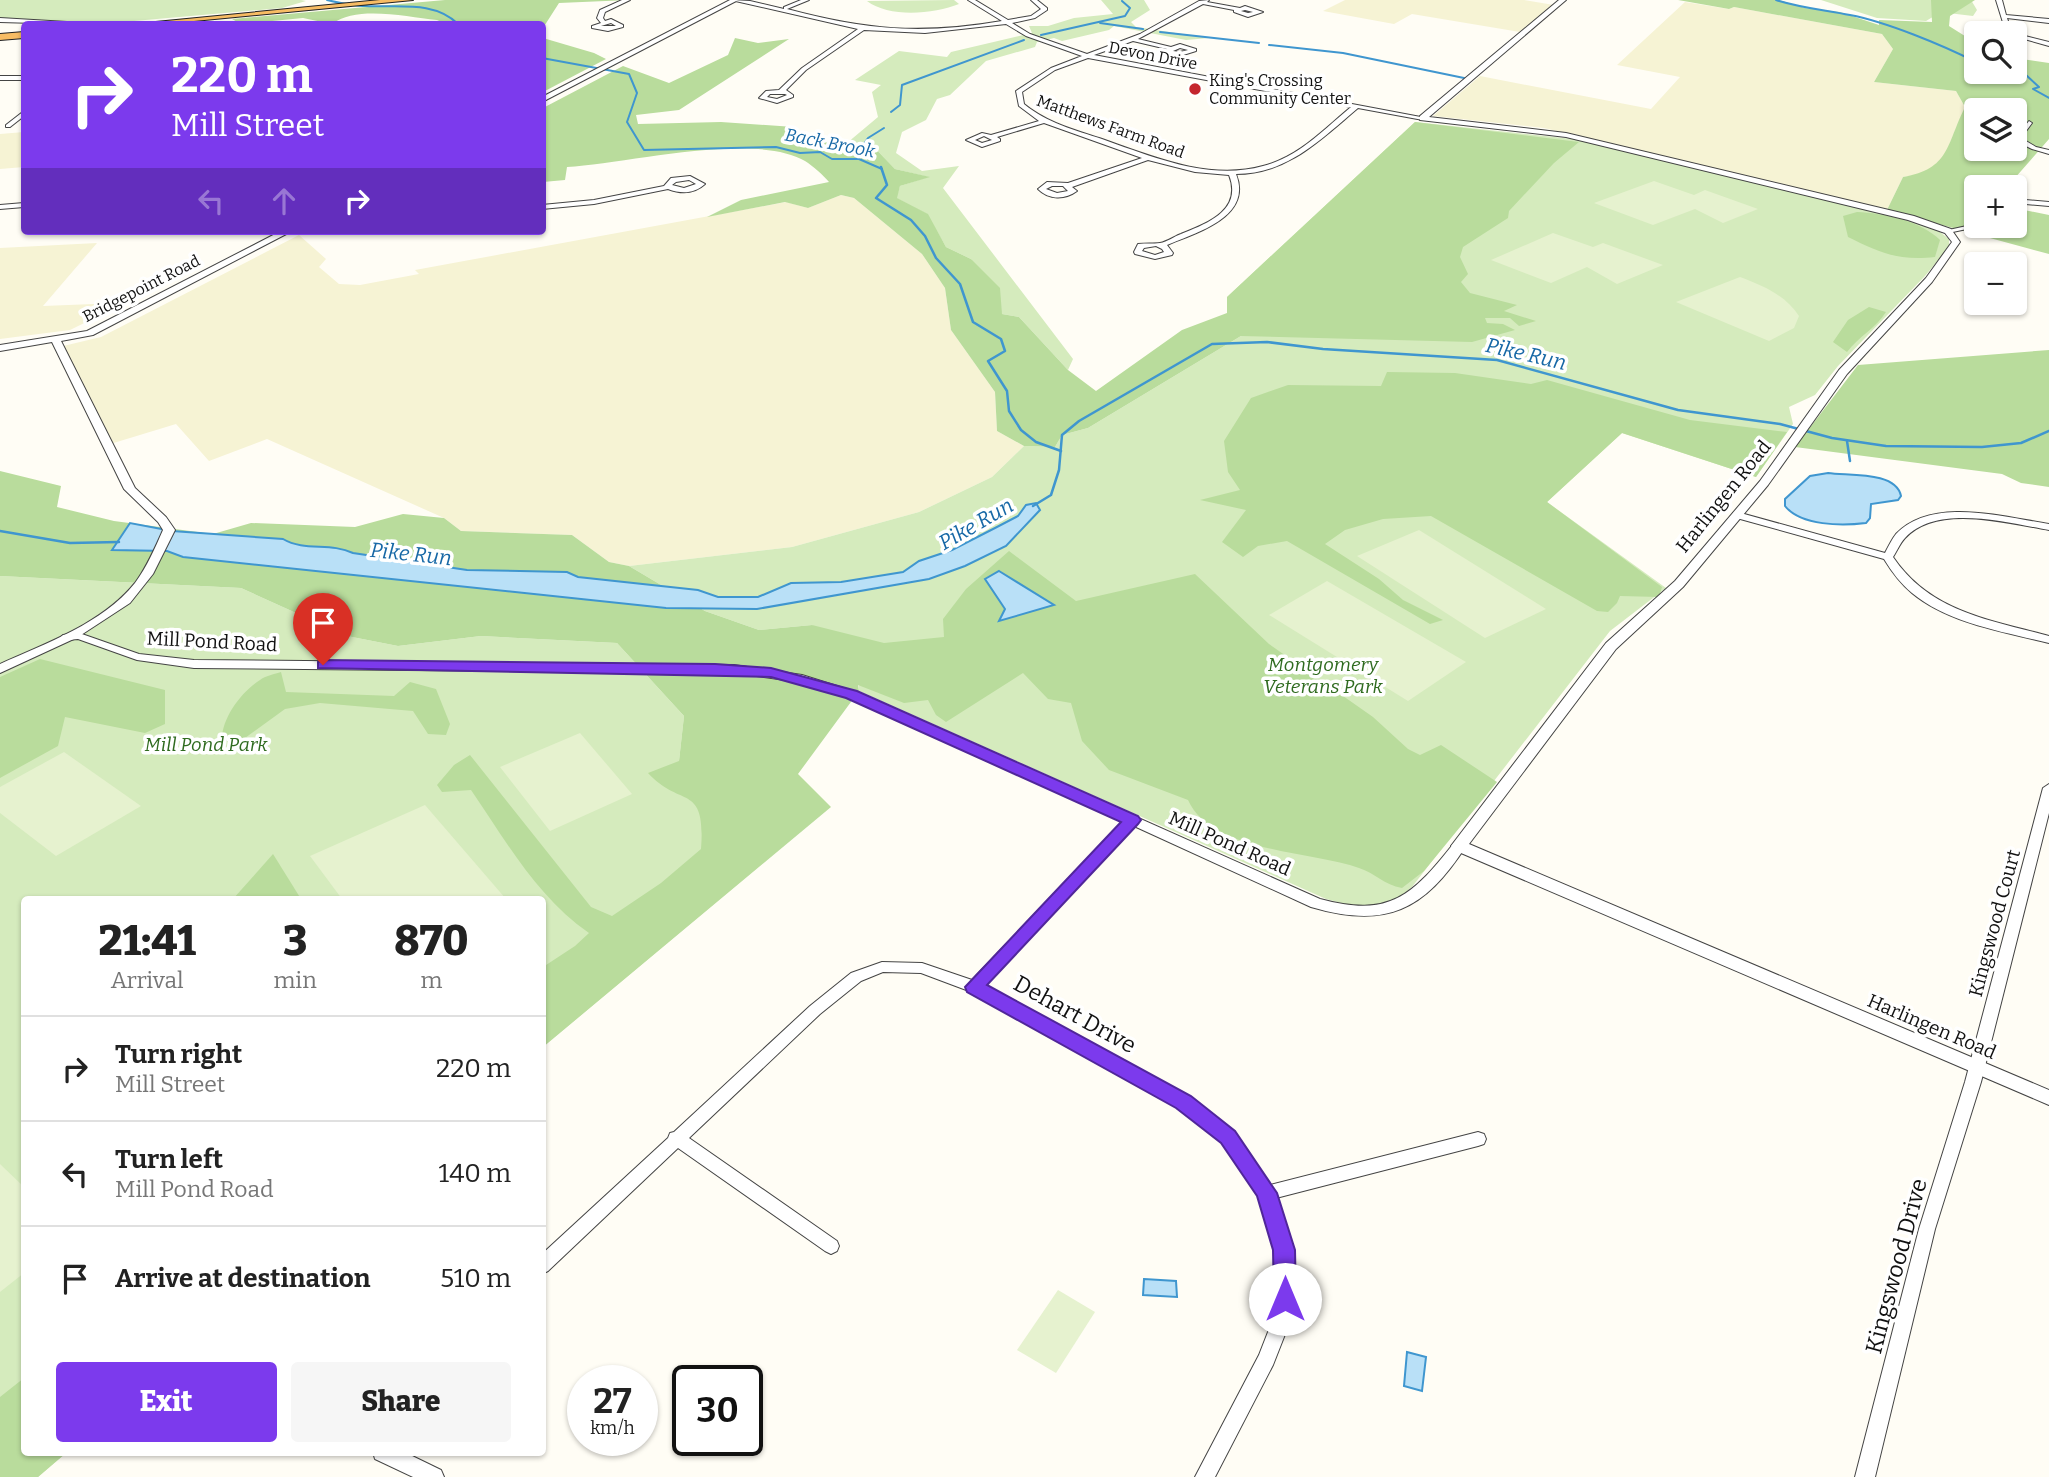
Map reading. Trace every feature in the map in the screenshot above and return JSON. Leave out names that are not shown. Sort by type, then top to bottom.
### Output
[{"type":"highway","points":[[206,21],[409,0]]},
{"type":"highway","points":[[0,37],[21,35]]},
{"type":"street","points":[[603,22],[600,18],[602,11],[627,0]]},
{"type":"street","points":[[546,98],[735,0],[786,8],[863,28],[923,31],[1041,14],[1044,6],[1034,0]]},
{"type":"street","points":[[786,8],[806,0]]},
{"type":"street","name":"Devon Drive","points":[[971,0],[1038,39],[1088,55],[1423,118]]},
{"type":"street","points":[[1423,118],[1563,0]]},
{"type":"street","points":[[1998,0],[2010,30],[2049,44]]},
{"type":"street","points":[[1204,1],[1238,9]]},
{"type":"street","name":"Matthews Farm Road","points":[[1204,1],[1133,39],[1054,69],[1019,91],[1021,105],[1045,121],[1147,158],[1189,169],[1232,172],[1265,168],[1290,159],[1356,106]]},
{"type":"street","points":[[2003,16],[2049,21]]},
{"type":"street","points":[[0,20],[21,21]]},
{"type":"street","points":[[782,91],[804,69],[863,28]]},
{"type":"street","points":[[1133,39],[1169,47]]},
{"type":"street","points":[[0,78],[21,78]]},
{"type":"street","points":[[8,126],[21,115]]},
{"type":"street","points":[[1423,118],[1566,135],[1898,215],[1948,231],[1964,228]]},
{"type":"street","points":[[993,135],[1045,121]]},
{"type":"street","points":[[2029,123],[2017,139],[2049,152]]},
{"type":"street","points":[[1070,185],[1147,158]]},
{"type":"street","points":[[1161,245],[1230,210],[1240,198],[1239,186],[1232,172]]},
{"type":"street","points":[[546,207],[594,202],[668,187]]},
{"type":"street","points":[[2027,202],[2049,204]]},
{"type":"street","points":[[0,207],[21,205]]},
{"type":"street","name":"Harlingen Road","points":[[1948,231],[1956,242],[1948,257],[1843,372],[1737,516],[1679,584],[1611,646],[1459,846],[2049,1098]]},
{"type":"street","name":"Bridgepoint Road","points":[[0,348],[56,340],[99,329],[280,235]]},
{"type":"street","points":[[0,669],[67,637],[132,593],[169,530],[166,523],[145,507],[130,489],[56,340]]},
{"type":"street","points":[[1737,516],[1888,557],[1909,586],[1936,603],[2049,640]]},
{"type":"street","points":[[1888,557],[1910,524],[1931,517],[1975,517],[2049,527]]},
{"type":"street","name":"Mill Pond Road","points":[[67,637],[79,636],[137,657],[194,664],[715,669],[771,672],[852,695],[1316,903],[1352,912],[1387,910],[1407,902],[1424,888],[1459,846]]},
{"type":"street","name":"Kingswood Court","points":[[1976,1068],[2049,788]]},
{"type":"street","points":[[974,987],[1132,820]]},
{"type":"street","name":"Dehart Drive","points":[[546,1262],[815,1010],[856,977],[895,965],[922,968],[974,987],[1183,1102],[1213,1122],[1228,1137],[1266,1193],[1284,1250],[1284,1314],[1268,1359],[1205,1477]]},
{"type":"street","name":"Kingswood Drive","points":[[1866,1477],[1927,1229],[1976,1068]]},
{"type":"street","points":[[676,1138],[831,1246]]},
{"type":"street","points":[[1266,1193],[1478,1139]]},
{"type":"street","points":[[391,1456],[434,1477]]},
{"type":"shaded area","points":[[1345,0],[1524,0],[1554,5],[1520,32],[1412,14],[1394,24],[1323,11]]},
{"type":"shaded area","points":[[1685,2],[1729,9],[1734,7],[1882,34],[1893,49],[1874,82],[1956,91],[1964,109],[1945,155],[1927,173],[1903,177],[1887,210],[1544,128],[1433,116],[1480,76],[1651,109],[1680,77],[1617,65]]},
{"type":"shaded area","points":[[21,132],[21,167],[0,169],[0,134]]},
{"type":"shaded area","points":[[841,195],[854,198],[922,254],[945,288],[951,330],[995,392],[997,431],[1024,446],[992,477],[919,512],[792,547],[629,566],[609,562],[572,535],[461,531],[444,518],[267,439],[209,461],[176,424],[107,445],[59,347],[101,337],[299,235],[326,259],[319,267],[339,284],[360,285],[419,274],[415,270],[786,202],[808,208]]},
{"type":"shaded area","points":[[97,243],[43,306],[119,303],[190,265],[199,267],[70,330],[0,339],[0,248]]},
{"type":"green space","points":[[0,0],[306,1],[282,8],[134,21],[0,19]]},
{"type":"green space","points":[[445,0],[629,0],[559,3],[546,23],[546,21],[439,21],[382,14],[355,15],[337,21],[303,18],[272,21],[232,19]]},
{"type":"green space","points":[[954,0],[959,4],[912,13],[887,10],[867,1]]},
{"type":"green space","points":[[1101,0],[1144,0],[1150,10],[1131,22],[1136,27],[1209,38],[1186,40],[1114,26],[1109,30],[1062,41],[1054,38],[1037,42],[1035,47],[986,61],[950,95],[937,99],[926,120],[902,132],[896,153],[922,171],[959,166],[943,188],[1073,359],[1068,370],[1019,317],[1002,314],[971,259],[946,247],[927,214],[896,198],[900,186],[928,177],[895,169],[870,143],[847,143],[878,117],[872,92],[881,85],[855,80],[899,51],[947,57],[951,52],[1032,33],[1029,26],[1048,26],[1074,18],[1113,14]]},
{"type":"green space","points":[[1678,0],[1779,0],[1805,8],[1840,12],[1879,25],[1879,20],[1932,22],[1931,0],[1975,0],[1950,16],[1949,26],[1964,35],[1964,84],[2027,84],[2027,60],[2049,63],[2049,139],[2018,175],[1964,175],[1964,231],[1887,210],[1903,177],[1930,168],[1938,161],[1949,144],[1964,109],[1964,161],[2027,161],[2027,98],[1964,98],[1964,105],[1956,91],[1874,82],[1893,49],[1882,34],[1734,7],[1729,9]]},
{"type":"green space","points":[[1821,0],[1971,0],[1977,10],[1973,16],[1948,13],[1936,15],[1926,21],[1877,18]]},
{"type":"green space","points":[[735,38],[758,43],[789,39],[679,110],[636,115],[638,124],[721,122],[794,127],[806,140],[870,143],[895,169],[930,177],[900,186],[897,198],[928,214],[946,247],[971,259],[1000,288],[1002,314],[1019,317],[1068,370],[1096,391],[1182,330],[1227,313],[1227,297],[1415,122],[1579,142],[1554,163],[1509,211],[1508,218],[1463,247],[1460,257],[1468,274],[1461,282],[1470,293],[1517,305],[1504,311],[1536,321],[1519,326],[1510,318],[1485,318],[1487,323],[1503,324],[1515,330],[1472,342],[1241,336],[1088,428],[1062,435],[1055,447],[1024,446],[997,431],[995,392],[951,330],[945,288],[922,254],[854,198],[841,195],[808,208],[785,202],[707,217],[741,200],[829,182],[805,161],[783,153],[755,149],[723,149],[567,167],[565,180],[546,182],[546,106],[623,66],[669,83],[728,55]]},
{"type":"green space","points":[[546,39],[606,59],[546,90]]},
{"type":"green space","name":"Montgomery Veterans Park","points":[[1415,122],[1573,139],[1897,216],[1936,229],[1949,239],[1949,247],[1925,276],[1838,366],[1815,395],[1789,407],[1793,424],[1756,477],[1622,433],[1547,502],[1666,588],[1610,631],[1412,887],[1400,897],[1379,905],[1353,906],[1326,899],[859,691],[856,664],[812,625],[759,630],[705,611],[629,566],[792,547],[919,512],[992,477],[1024,446],[1055,447],[1062,435],[1088,428],[1241,336],[1227,297]]},
{"type":"green space","points":[[1654,181],[1694,195],[1705,190],[1758,209],[1723,223],[1695,209],[1653,225],[1594,203]]},
{"type":"green space","points":[[2027,211],[2049,215],[2049,254],[1990,238],[2027,238]]},
{"type":"green space","points":[[1857,212],[1890,216],[1932,233],[1940,240],[1935,257],[1900,257],[1848,237],[1843,216]]},
{"type":"green space","points":[[1553,233],[1593,247],[1603,243],[1663,265],[1617,284],[1587,267],[1551,283],[1491,260]]},
{"type":"green space","points":[[1740,277],[1766,288],[1787,302],[1799,316],[1794,328],[1769,341],[1676,302]]},
{"type":"green space","points":[[1869,307],[1886,312],[1847,352],[1833,342],[1848,320]]},
{"type":"green space","points":[[2049,350],[2049,487],[2021,483],[2002,474],[1795,447],[1858,365]]},
{"type":"green space","points":[[1387,372],[1455,373],[1531,384],[1547,380],[1690,420],[1787,432],[1756,477],[1622,433],[1547,502],[1662,587],[1659,597],[1620,596],[1608,612],[1597,611],[1431,516],[1383,519],[1345,530],[1325,544],[1379,579],[1403,600],[1443,620],[1430,624],[1287,541],[1258,546],[1243,557],[1222,542],[1246,510],[1200,500],[1240,490],[1228,472],[1224,441],[1251,398],[1288,385],[1381,386]]},
{"type":"green space","points":[[0,471],[61,486],[57,507],[114,521],[213,534],[251,523],[355,527],[403,514],[444,518],[461,531],[572,535],[609,562],[629,566],[705,611],[759,630],[812,625],[884,643],[944,637],[943,619],[966,589],[1009,551],[1076,601],[1195,574],[1269,644],[1373,717],[1408,749],[1420,755],[1441,745],[1497,782],[1424,871],[1402,888],[1339,862],[1239,840],[1200,817],[1188,800],[1109,770],[1082,741],[1071,703],[1048,699],[1023,673],[946,722],[936,715],[928,700],[904,703],[858,685],[859,691],[798,774],[831,807],[546,1044],[546,965],[589,933],[570,919],[538,885],[471,790],[442,792],[437,785],[454,765],[470,755],[591,907],[612,916],[661,883],[701,849],[702,828],[695,805],[660,784],[648,773],[679,761],[684,716],[617,643],[481,636],[398,646],[347,636],[241,588],[0,576]]},
{"type":"green space","points":[[1419,530],[1546,609],[1485,638],[1357,556]]},
{"type":"green space","name":"Mill Pond Park","points":[[0,576],[241,588],[347,636],[398,646],[481,636],[617,643],[684,716],[679,761],[763,863],[546,1044],[546,896],[21,896],[21,1456],[62,1456],[38,1477],[0,1477]]},
{"type":"green space","points":[[1327,581],[1466,662],[1408,701],[1269,615]]},
{"type":"green space","points":[[40,659],[165,690],[165,724],[145,733],[65,717],[58,746],[0,778],[0,677]]},
{"type":"green space","points":[[281,672],[286,692],[394,696],[410,682],[436,689],[450,724],[446,735],[428,734],[413,711],[320,703],[285,709],[238,743],[222,741],[225,724],[239,699],[262,679]]},
{"type":"green space","points":[[580,733],[632,794],[550,831],[500,767]]},
{"type":"green space","points":[[64,752],[141,806],[56,856],[0,813],[0,787]]},
{"type":"green space","points":[[425,805],[503,896],[340,896],[310,856]]},
{"type":"green space","points":[[273,854],[299,896],[236,896]]},
{"type":"green space","points":[[0,1164],[21,1184],[21,1275],[0,1292]]},
{"type":"green space","points":[[1058,1290],[1095,1312],[1056,1373],[1017,1350]]},
{"type":"green space","points":[[21,1380],[21,1456],[62,1456],[38,1477],[0,1477],[0,1397]]},
{"type":"water","points":[[1828,473],[1881,479],[1890,482],[1901,496],[1898,500],[1871,504],[1870,518],[1866,523],[1856,524],[1811,521],[1792,513],[1785,506],[1785,499],[1810,476]]},
{"type":"water","points":[[1036,503],[1040,510],[1006,546],[965,566],[929,579],[757,609],[666,608],[183,557],[167,551],[112,550],[130,523],[172,531],[283,539],[300,545],[335,548],[467,570],[567,572],[578,577],[698,590],[718,597],[758,597],[791,583],[841,582],[903,572],[919,561],[952,550],[995,528],[1018,516],[1026,505]]},
{"type":"water","points":[[999,571],[1054,605],[999,621],[1005,609],[985,579]]},
{"type":"water","points":[[1144,1279],[1176,1281],[1177,1297],[1143,1295]]},
{"type":"water","points":[[1407,1352],[1426,1357],[1422,1391],[1404,1386]]},
{"type":"waterway","name":"Back Brook","points":[[327,0],[356,5],[427,8],[454,21]]},
{"type":"waterway","points":[[1776,0],[1881,23],[1964,57]]},
{"type":"waterway","points":[[1041,35],[1125,16],[1130,8],[1122,1]]},
{"type":"waterway","points":[[1100,23],[1143,29]]},
{"type":"waterway","points":[[1160,32],[1259,43]]},
{"type":"waterway","points":[[891,112],[900,105],[902,85],[1024,40]]},
{"type":"waterway","points":[[1269,45],[1343,53],[1464,78]]},
{"type":"waterway","name":"Back Brook","points":[[546,59],[629,74],[637,93],[627,122],[644,150],[776,147],[800,153],[820,152],[832,159],[859,159]]},
{"type":"waterway","points":[[2027,76],[2039,87],[2033,89],[2049,98]]},
{"type":"waterway","points":[[859,159],[857,154],[868,138],[884,128]]},
{"type":"waterway","name":"Back Brook","points":[[859,159],[882,169]]},
{"type":"waterway","name":"Back Brook","points":[[882,169],[887,185],[876,198],[911,220],[925,236],[936,258],[960,284],[973,322],[1001,339],[1005,351],[988,361],[1007,391],[1009,411],[1021,430],[1036,442],[1061,451]]},
{"type":"waterway","name":"Pike Run","points":[[1061,451],[1062,435],[1079,421],[1212,344],[1267,342],[1323,349],[1497,360],[1678,410],[1780,424],[1832,438],[1886,446],[1982,447],[2021,443],[2049,431]]},
{"type":"waterway","points":[[1847,441],[1850,461]]},
{"type":"waterway","name":"Pike Run","points":[[1033,506],[1051,495],[1059,470],[1061,451]]},
{"type":"waterway","name":"Pike Run","points":[[0,531],[70,543],[119,542]]},
{"type":"place","name":"King's Crossing Community Center","points":[[1195,89]]},
{"type":"route","points":[[323,665],[715,669],[771,672],[817,682],[852,695],[1132,820],[974,987],[1183,1102],[1213,1122],[1228,1137],[1266,1193],[1284,1250],[1285,1299]]}]
